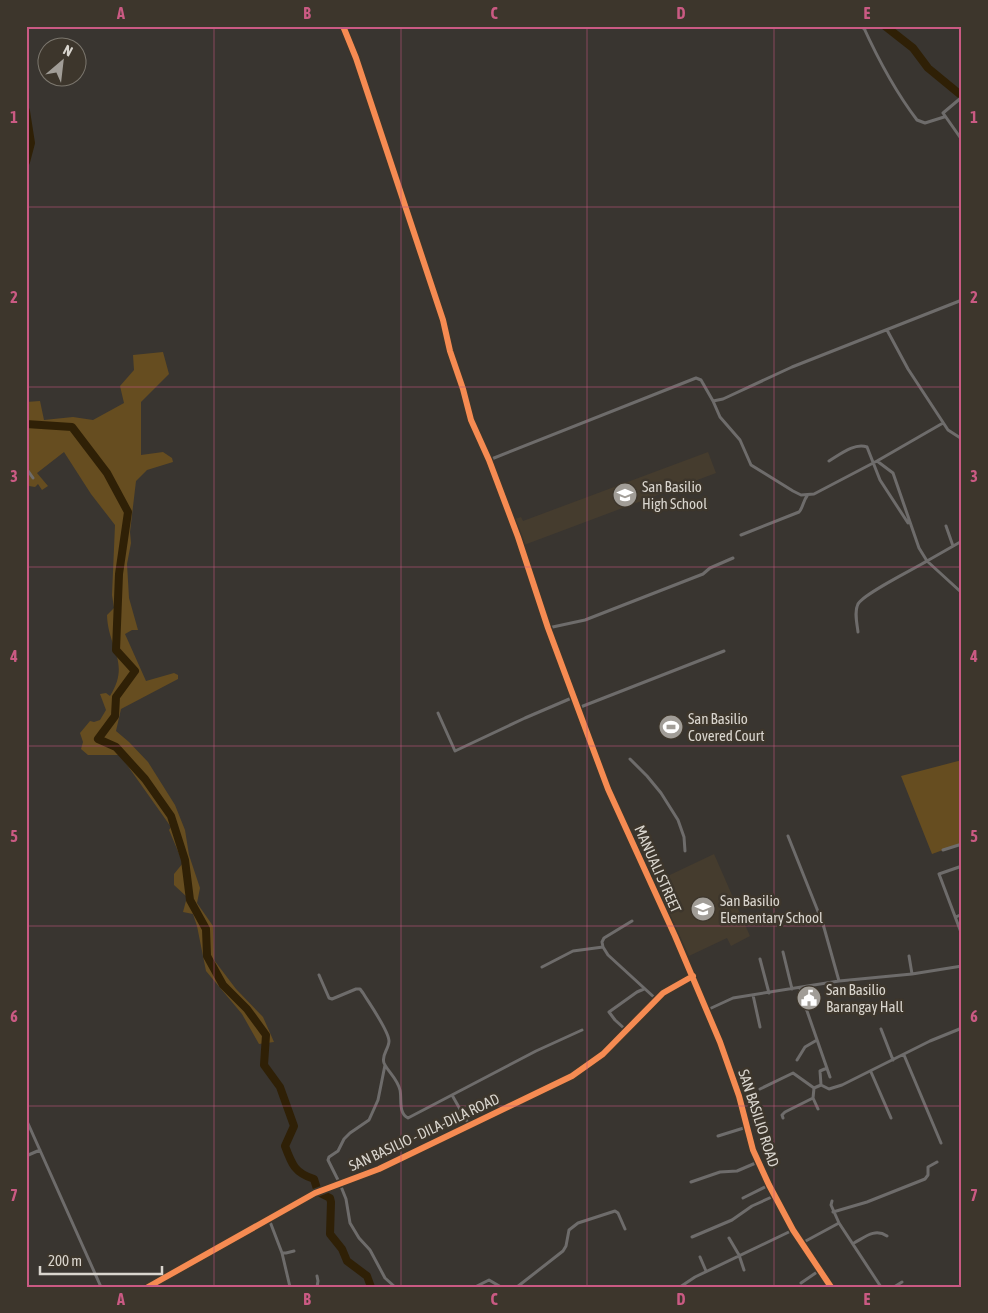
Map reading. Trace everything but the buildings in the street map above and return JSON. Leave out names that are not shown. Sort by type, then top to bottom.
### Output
[{"type":"street","name":"MANUALI STREET","points":[[343,26],[356,58],[438,302],[471,420],[489,460],[518,537],[548,628],[602,771],[692,976]]},
{"type":"street","points":[[869,26],[863,28],[890,81],[917,120],[925,122],[944,117]]},
{"type":"street","points":[[962,97],[943,113],[962,140]]},
{"type":"street","points":[[713,401],[723,399],[792,367],[962,300]]},
{"type":"street","points":[[887,330],[898,352],[943,423],[948,430],[962,439]]},
{"type":"street","points":[[489,460],[696,378],[702,380],[725,424],[740,440],[751,465],[793,491],[808,495],[814,494],[876,462],[943,423]]},
{"type":"street","points":[[829,461],[860,445],[866,447],[876,462],[880,480],[911,528]]},
{"type":"street","points":[[876,462],[894,473],[911,528],[919,548],[927,561],[962,593]]},
{"type":"street","points":[[26,468],[33,478]]},
{"type":"street","points":[[741,535],[799,512],[802,510],[804,500],[808,495]]},
{"type":"street","points":[[946,526],[953,546]]},
{"type":"street","points":[[858,632],[856,611],[858,604],[862,600],[888,582],[962,541]]},
{"type":"street","points":[[548,628],[585,620],[703,574],[710,568],[733,558]]},
{"type":"street","points":[[578,708],[724,651]]},
{"type":"street","points":[[438,712],[455,751],[574,697]]},
{"type":"street","points":[[630,759],[661,793],[678,820],[684,837],[685,850]]},
{"type":"street","points":[[788,836],[823,924],[839,980]]},
{"type":"street","points":[[944,850],[962,844]]},
{"type":"street","points":[[962,866],[939,874],[962,935]]},
{"type":"street","points":[[956,917],[962,914]]},
{"type":"street","points":[[632,921],[604,938],[602,942],[603,947],[608,955],[656,999]]},
{"type":"street","points":[[542,966],[573,951],[603,947]]},
{"type":"street","points":[[782,952],[792,989]]},
{"type":"street","points":[[909,956],[912,974]]},
{"type":"street","points":[[760,959],[769,993]]},
{"type":"street","points":[[707,1010],[726,1000],[839,980],[912,974],[962,966]]},
{"type":"street","points":[[320,975],[329,998],[332,999],[356,989],[363,993],[389,1040],[383,1058],[385,1065],[397,1080],[402,1111],[408,1118],[536,1051],[582,1030]]},
{"type":"street","name":"SAN BASILIO - DILA-DILA ROAD","points":[[148,1287],[315,1193],[379,1170],[572,1076],[603,1054],[656,999],[678,983],[692,976]]},
{"type":"street","name":"SAN BASILIO ROAD","points":[[692,976],[733,1077],[758,1162],[793,1230],[831,1287]]},
{"type":"street","points":[[800,988],[830,1077]]},
{"type":"street","points":[[626,1030],[609,1012],[644,989]]},
{"type":"street","points":[[753,995],[760,1027]]},
{"type":"street","points":[[821,1085],[826,1088],[832,1088],[871,1072],[962,1028]]},
{"type":"street","points":[[881,1029],[893,1060]]},
{"type":"street","points":[[797,1060],[805,1047],[817,1040]]},
{"type":"street","points":[[904,1055],[941,1143]]},
{"type":"street","points":[[385,1065],[378,1100],[369,1120],[350,1133],[344,1139],[338,1151],[329,1157],[330,1166],[346,1200],[350,1223],[359,1238],[370,1250],[385,1278],[395,1287]]},
{"type":"street","points":[[821,1085],[820,1072],[827,1068]]},
{"type":"street","points":[[871,1072],[891,1118]]},
{"type":"street","points":[[760,1089],[793,1073],[814,1088]]},
{"type":"street","points":[[814,1088],[821,1085]]},
{"type":"street","points":[[814,1088],[813,1098],[818,1108]]},
{"type":"street","points":[[452,1095],[469,1125]]},
{"type":"street","points":[[783,1118],[784,1112],[813,1098]]},
{"type":"street","points":[[26,1119],[101,1287]]},
{"type":"street","points":[[718,1136],[748,1128]]},
{"type":"street","points":[[26,1156],[40,1150]]},
{"type":"street","points":[[691,1182],[720,1172],[737,1171],[758,1162]]},
{"type":"street","points":[[833,1212],[867,1202],[925,1179],[928,1174],[928,1167],[937,1162]]},
{"type":"street","points":[[743,1198],[769,1185]]},
{"type":"street","points":[[692,1237],[732,1220],[752,1206],[774,1196]]},
{"type":"street","points":[[832,1202],[833,1212],[839,1224],[854,1243],[881,1287]]},
{"type":"street","points":[[517,1287],[563,1251],[566,1246],[569,1230],[578,1223],[616,1211],[625,1230]]},
{"type":"street","points":[[269,1219],[282,1253],[290,1287]]},
{"type":"street","points":[[802,1243],[839,1224]]},
{"type":"street","points":[[680,1287],[692,1278],[793,1230]]},
{"type":"street","points":[[854,1243],[876,1232],[887,1236]]},
{"type":"street","points":[[729,1238],[739,1255],[744,1270]]},
{"type":"street","points":[[282,1253],[286,1254],[294,1251]]},
{"type":"street","points":[[700,1257],[706,1271]]},
{"type":"street","points":[[801,1284],[820,1270]]},
{"type":"street","points":[[316,1276],[318,1281],[317,1287]]},
{"type":"street","points":[[475,1287],[489,1280],[501,1287]]},
{"type":"street","points":[[894,1287],[902,1282]]},
{"type":"shaded area","points":[[163,352],[169,374],[141,402],[141,455],[163,452],[172,458],[173,462],[147,470],[136,481],[130,532],[131,543],[127,564],[129,598],[138,630],[132,630],[125,634],[146,681],[174,673],[178,675],[178,679],[121,709],[116,731],[148,762],[175,805],[185,830],[189,855],[200,888],[197,903],[213,926],[214,960],[236,989],[263,1017],[274,1042],[259,1044],[242,1014],[206,971],[193,914],[183,912],[187,897],[174,885],[174,874],[183,863],[169,830],[171,827],[120,755],[88,755],[81,749],[83,742],[80,733],[90,721],[100,720],[106,710],[100,694],[106,693],[110,696],[119,674],[119,665],[108,627],[107,615],[114,608],[112,595],[115,525],[91,494],[64,452],[37,473],[48,486],[42,490],[38,484],[35,487],[29,486],[26,495],[26,402],[40,401],[44,420],[73,417],[93,420],[124,403],[120,386],[134,370],[133,355]]},
{"type":"shaded area","name":"San Basilio High School","points":[[708,452],[716,473],[524,545],[515,519],[521,517],[523,521]]},
{"type":"shaded area","points":[[962,760],[962,843],[932,854],[901,776]]},
{"type":"shaded area","name":"San Basilio Elementary School","points":[[714,854],[750,936],[731,946],[727,938],[689,956],[655,882]]},
{"type":"waterway","points":[[885,26],[913,48],[928,68],[962,96]]},
{"type":"waterway","points":[[26,111],[31,143],[26,162]]},
{"type":"waterway","points":[[26,424],[72,427],[107,473],[128,512],[119,574],[116,650],[135,671],[116,697],[115,716],[98,739],[116,747],[145,779],[171,816],[185,860],[190,900],[206,929],[207,956],[223,985],[247,1009],[266,1035],[264,1065],[280,1087],[294,1126],[285,1146],[290,1158],[298,1171],[314,1179],[318,1192],[330,1198],[330,1234],[342,1249],[347,1261],[367,1276],[371,1287]]},
{"type":"cycle path","points":[[343,26],[356,58],[443,320],[450,351],[471,420],[489,460],[518,537],[548,628],[608,789],[675,936],[720,1042],[739,1096],[753,1150],[793,1230],[831,1287]]},
{"type":"cycle path","points":[[148,1287],[315,1193],[379,1169],[572,1076],[603,1054],[663,993],[693,976]]},
{"type":"place","name":"San Basilio High School","points":[[625,495]]},
{"type":"place","name":"San Basilio Covered Court","points":[[671,727]]},
{"type":"place","name":"San Basilio Elementary School","points":[[703,909]]},
{"type":"place","name":"San Basilio Barangay Hall","points":[[809,998]]}]
